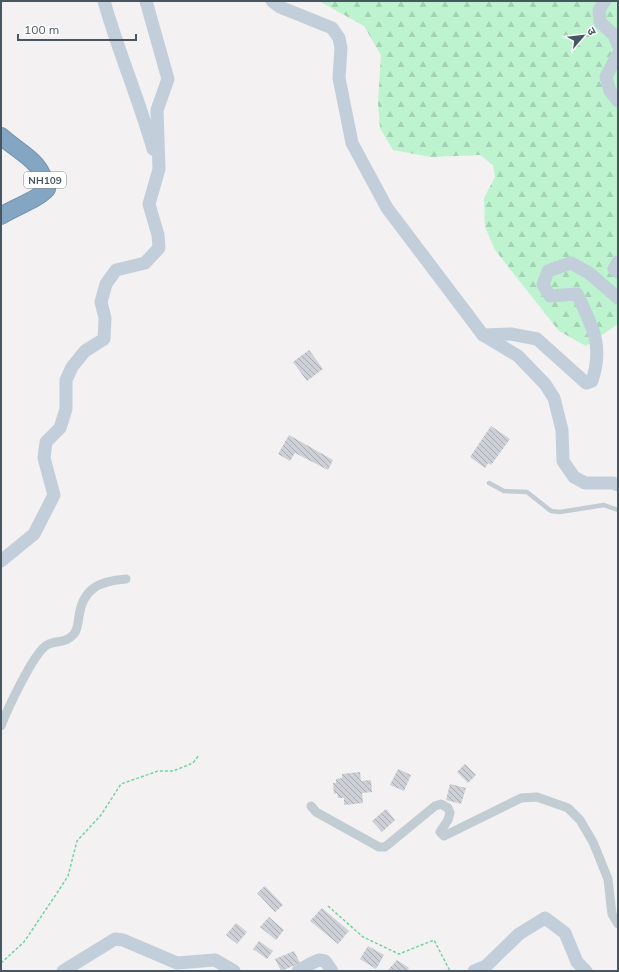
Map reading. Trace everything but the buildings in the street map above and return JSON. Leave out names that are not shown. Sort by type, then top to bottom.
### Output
[{"type":"highway","name":"NH109","points":[[1,136],[38,166],[44,175],[47,189],[41,196],[24,203],[1,216]]},
{"type":"main road","points":[[104,1],[112,31],[145,119],[159,170]]},
{"type":"main road","points":[[1,561],[34,534],[54,495],[44,458],[46,442],[60,428],[66,410],[66,380],[72,367],[85,351],[104,339],[105,318],[101,302],[106,284],[116,270],[145,263],[159,248],[158,235],[149,204],[159,170],[157,110],[168,79],[146,1]]},
{"type":"main road","points":[[272,1],[280,7],[332,28],[339,38],[341,48],[339,78],[352,144],[387,208],[483,335],[518,356],[545,384],[554,398],[562,430],[563,460],[574,477],[585,483],[613,483],[618,485]]},
{"type":"main road","points":[[605,1],[599,10],[600,22],[614,35],[618,45]]},
{"type":"main road","points":[[618,54],[606,78],[610,91],[618,101]]},
{"type":"main road","points":[[618,262],[614,269],[618,272]]},
{"type":"main road","points":[[483,335],[512,334],[537,339],[586,383],[592,381],[597,366],[595,333],[576,294],[550,296],[543,285],[548,271],[571,263],[589,273],[618,298]]},
{"type":"main road","points":[[474,971],[486,966],[520,934],[545,918],[565,933],[577,962],[586,971]]},
{"type":"main road","points":[[63,971],[115,939],[123,940],[177,963],[215,960],[234,971]]},
{"type":"main road","points":[[298,971],[319,960],[325,961],[332,971]]},
{"type":"street","points":[[1,726],[22,682],[40,650],[48,644],[58,643],[69,639],[76,632],[81,606],[90,589],[105,582],[126,579]]},
{"type":"street","points":[[311,806],[316,812],[379,847],[385,847],[434,806],[441,804],[448,808],[450,813],[448,820],[440,832],[444,836],[521,798],[537,797],[568,808],[580,820],[593,842],[608,879],[612,914],[618,924]]},
{"type":"lane","points":[[489,483],[504,491],[527,492],[551,510],[560,512],[604,506],[618,510]]},
{"type":"path","points":[[1,963],[24,942],[58,893],[68,876],[77,842],[100,815],[121,784],[158,771],[173,771],[193,763],[199,755]]},
{"type":"path","points":[[328,906],[363,937],[399,954],[434,940],[450,971]]},
{"type":"green space","points":[[319,1],[618,1],[618,324],[586,346],[559,331],[495,250],[485,227],[484,198],[495,177],[493,165],[480,155],[431,157],[393,150],[380,128],[378,103],[381,55],[364,26]]}]
